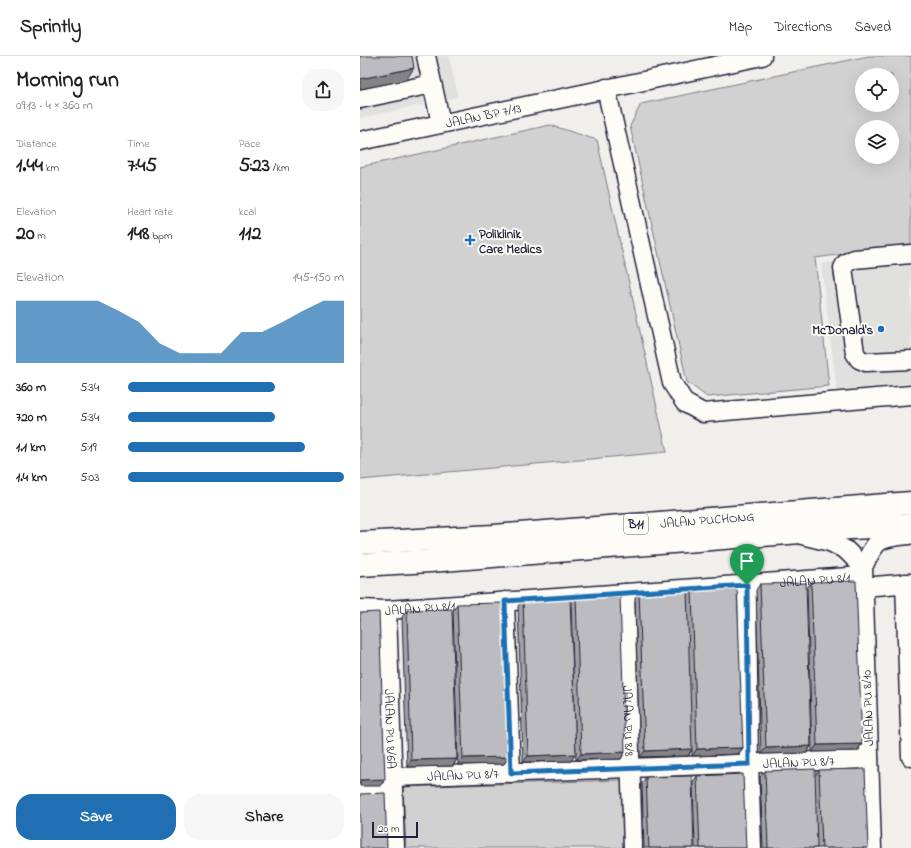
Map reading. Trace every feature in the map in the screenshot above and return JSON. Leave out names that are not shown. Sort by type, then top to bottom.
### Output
[{"type":"main road","name":"JALAN PUCHONG","points":[[360,543],[494,536],[911,502]]},
{"type":"main road","name":"JALAN PUCHONG","points":[[360,565],[430,562],[911,525]]},
{"type":"street","points":[[426,56],[441,123]]},
{"type":"street","name":"JALAN BP 7/13","points":[[360,141],[762,56]]},
{"type":"street","points":[[360,100],[432,84]]},
{"type":"street","points":[[606,88],[672,382],[685,403],[703,413],[911,396]]},
{"type":"street","points":[[911,254],[854,259],[846,263],[843,268],[855,353],[859,359],[866,362],[911,360]]},
{"type":"street","points":[[798,534],[830,542],[846,550],[863,577]]},
{"type":"street","points":[[863,577],[876,543],[885,537],[911,535]]},
{"type":"street","name":"JALAN PU 8/1","points":[[360,609],[387,610],[863,577],[908,583]]},
{"type":"street","name":"JALAN PU 8/10","points":[[863,577],[872,848]]},
{"type":"street","points":[[908,583],[911,757]]},
{"type":"street","points":[[747,585],[749,764],[752,848]]},
{"type":"street","name":"JALAN PU 8/8","points":[[625,593],[633,848]]},
{"type":"street","points":[[505,601],[511,773]]},
{"type":"street","name":"JALAN PU 8/6A","points":[[387,610],[395,848]]},
{"type":"street","name":"JALAN PU 8/7","points":[[360,794],[393,784],[511,773],[869,759]]},
{"type":"shaded area","points":[[360,56],[449,56],[458,97],[360,118]]},
{"type":"shaded area","points":[[869,56],[911,56],[911,245],[815,258],[829,386],[707,397],[687,382],[630,126],[641,104]]},
{"type":"shaded area","points":[[550,125],[597,140],[667,452],[360,480],[360,167]]},
{"type":"shaded area","points":[[911,250],[911,383],[837,391],[821,264]]},
{"type":"shaded area","points":[[622,780],[624,848],[406,848],[403,787]]},
{"type":"building","points":[[360,56],[412,56],[414,68],[360,79]]},
{"type":"building","points":[[856,581],[862,744],[817,745],[811,582]]},
{"type":"building","points":[[806,583],[811,746],[766,748],[760,584]]},
{"type":"building","points":[[737,589],[743,748],[697,749],[692,590]]},
{"type":"building","points":[[687,590],[692,749],[645,751],[639,592]]},
{"type":"building","points":[[620,595],[625,752],[581,754],[576,596]]},
{"type":"building","points":[[570,598],[576,754],[528,756],[523,599]]},
{"type":"building","points":[[503,603],[508,757],[463,758],[457,604]]},
{"type":"building","points":[[452,609],[457,759],[411,760],[407,610]]},
{"type":"building","points":[[379,612],[385,779],[360,780],[360,613]]},
{"type":"building","points":[[815,769],[817,848],[768,848],[765,771]]},
{"type":"building","points":[[865,769],[868,848],[822,848],[819,770]]},
{"type":"building","points":[[743,774],[746,848],[700,848],[697,776]]},
{"type":"building","points":[[692,776],[694,848],[649,848],[646,777]]},
{"type":"building","points":[[385,793],[387,848],[360,848],[360,794]]},
{"type":"place","name":"Poliklinik Care Medics","points":[[470,240]]},
{"type":"place","name":"McDonald's","points":[[881,329]]},
{"type":"route","points":[[747,585],[749,764],[511,773],[505,601],[747,585]]}]
